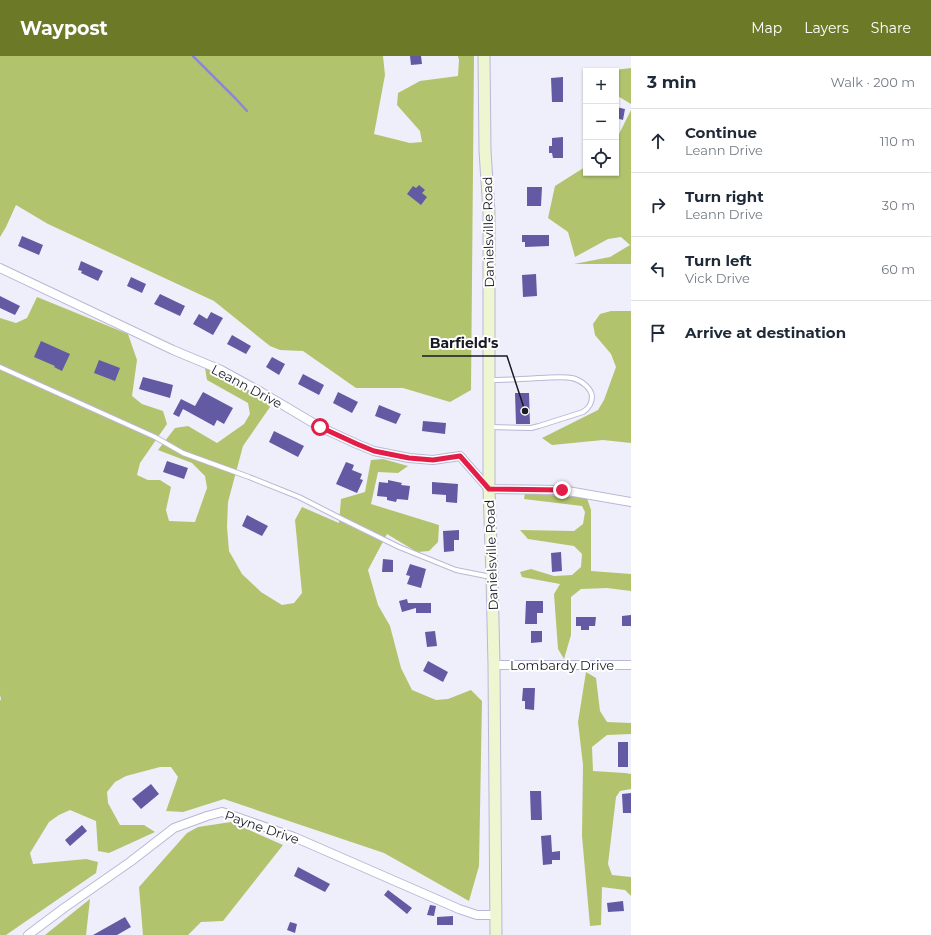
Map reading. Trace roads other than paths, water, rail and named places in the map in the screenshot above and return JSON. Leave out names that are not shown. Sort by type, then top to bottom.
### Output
[{"type":"main road","name":"Danielsville Road","points":[[484,56],[485,151],[489,212],[489,489],[494,665],[496,935]]},
{"type":"street","name":"Leann Drive","points":[[0,268],[166,346],[221,370],[320,427],[374,451],[409,458],[433,460],[460,456],[489,489]]},
{"type":"street","points":[[489,489],[562,490],[631,502]]},
{"type":"street","name":"Lombardy Drive","points":[[494,665],[631,665]]},
{"type":"street","name":"Payne Drive","points":[[28,935],[130,862],[174,828],[222,812],[294,837],[459,909],[478,915],[495,915]]},
{"type":"lane","points":[[0,367],[155,437],[184,453],[299,497],[342,520],[399,547],[456,570],[492,577]]},
{"type":"lane","points":[[489,380],[559,377],[574,379],[584,384],[590,390],[592,403],[589,408],[583,412],[540,426],[531,428],[489,427]]},
{"type":"waterway","points":[[193,56],[247,111]]},
{"type":"place","name":"Barfield's","points":[[525,411]]}]
